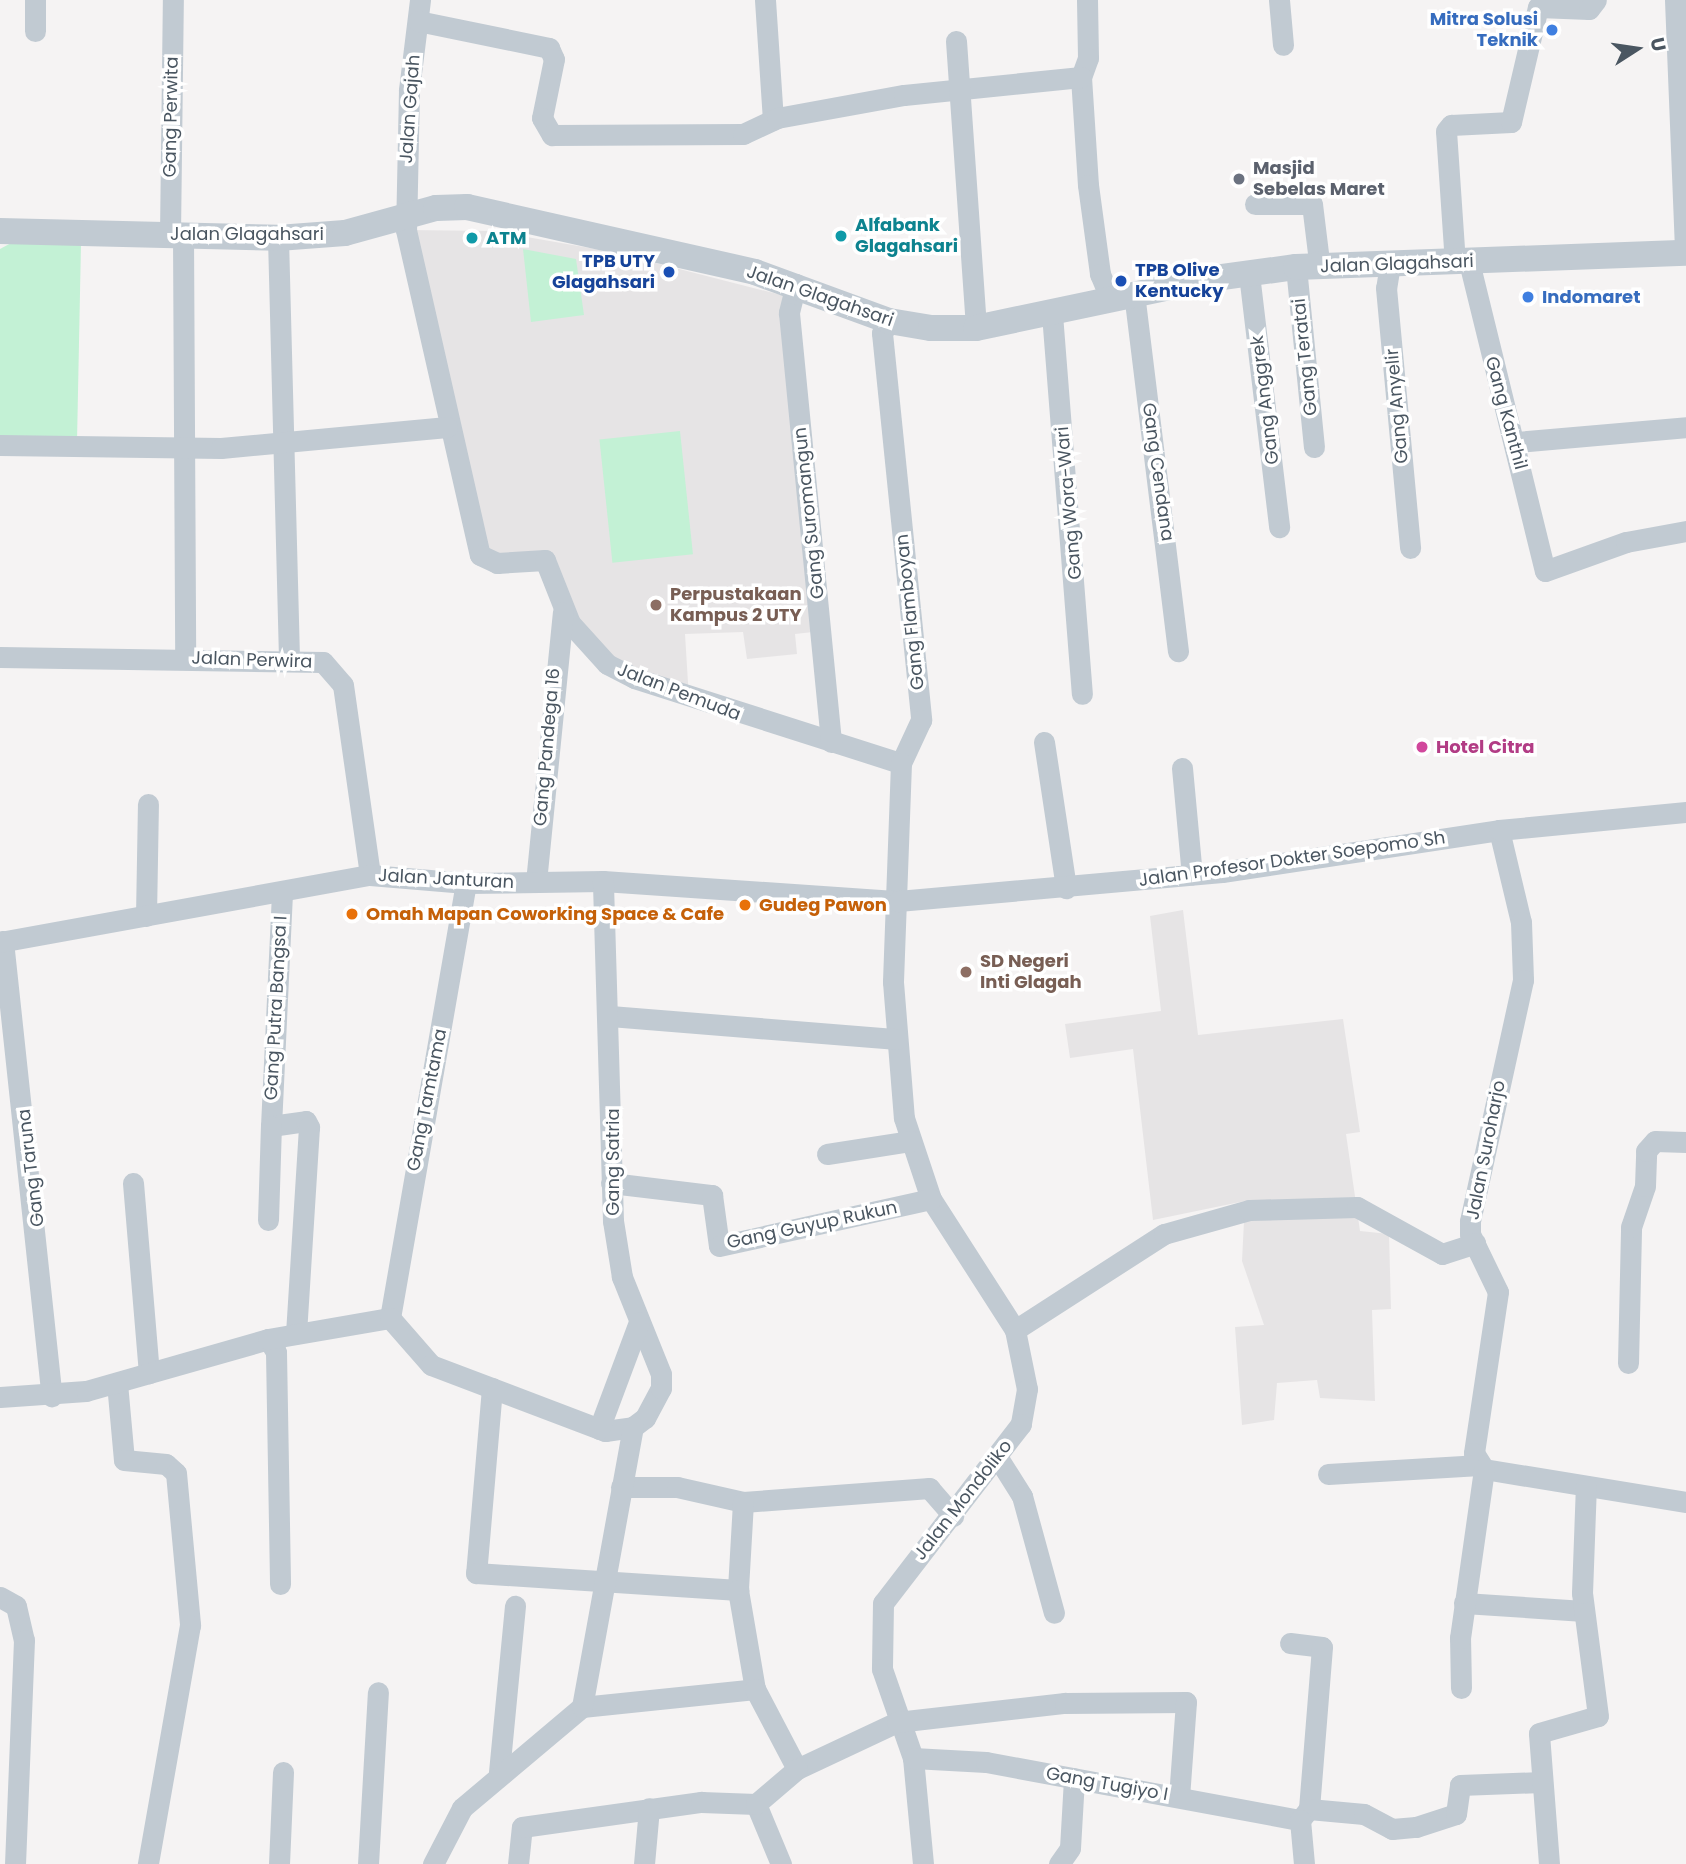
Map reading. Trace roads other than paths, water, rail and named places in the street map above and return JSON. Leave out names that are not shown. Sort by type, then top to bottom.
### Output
[{"type":"street","points":[[35,0],[35,31]]},
{"type":"street","name":"Gang Perwita","points":[[173,0],[185,657]]},
{"type":"street","points":[[765,0],[773,120]]},
{"type":"street","name":"Gang Cendana","points":[[1087,0],[1088,58],[1081,76],[1095,246],[1122,296],[1178,651]]},
{"type":"street","points":[[1279,0],[1283,45]]},
{"type":"street","name":"Gang Kanthil","points":[[1596,0],[1589,9],[1538,7],[1511,122],[1451,125],[1446,131],[1462,262],[1516,442],[1541,565],[1552,573],[1626,542],[1686,531]]},
{"type":"street","points":[[1675,0],[1685,253]]},
{"type":"street","points":[[419,10],[552,50],[542,118],[549,134],[738,135],[773,120],[957,91],[1081,76]]},
{"type":"street","name":"Jalan Gajah","points":[[419,10],[405,219],[447,427]]},
{"type":"street","points":[[956,41],[957,91],[976,328]]},
{"type":"street","points":[[1255,204],[1312,204],[1319,261],[1328,265]]},
{"type":"street","name":"Jalan Glagahsari","points":[[0,231],[278,238],[405,219],[436,208],[467,208],[796,284],[890,321],[976,328],[1052,314],[1122,296],[1296,267],[1685,253]]},
{"type":"street","points":[[278,238],[289,661]]},
{"type":"street","name":"Gang Anyelir","points":[[1390,264],[1386,288],[1410,548]]},
{"type":"street","name":"Gang Teratai","points":[[1296,267],[1314,447]]},
{"type":"street","name":"Gang Anggrek","points":[[1249,274],[1279,527]]},
{"type":"street","name":"Gang Suromangun","points":[[796,284],[789,313],[831,743]]},
{"type":"street","name":"Gang Wora-Wari","points":[[1052,314],[1082,694]]},
{"type":"street","name":"Gang Flamboyan","points":[[890,321],[882,333],[921,720],[901,762],[898,901]]},
{"type":"street","points":[[0,445],[182,448],[285,444],[447,427]]},
{"type":"street","name":"Jalan Pemuda","points":[[447,427],[481,555],[497,563],[545,560],[563,612],[607,664],[634,678],[831,743],[901,762]]},
{"type":"street","points":[[1516,442],[1686,427]]},
{"type":"street","name":"Gang Pandega 16","points":[[536,882],[563,612]]},
{"type":"street","name":"Jalan Perwira","points":[[0,657],[185,657],[323,663],[343,685],[370,875]]},
{"type":"street","points":[[1044,742],[1066,888]]},
{"type":"street","points":[[1182,768],[1192,875]]},
{"type":"street","points":[[146,916],[148,804]]},
{"type":"street","name":"Jalan Profesor Dokter Soepomo Sh","points":[[898,901],[1192,875],[1499,830],[1686,812]]},
{"type":"street","name":"Jalan Suroharjo","points":[[1461,1688],[1464,1604],[1482,1467],[1472,1441],[1498,1292],[1475,1243],[1470,1221],[1523,980],[1521,922],[1499,830]]},
{"type":"street","name":"Jalan Janturan","points":[[2,942],[370,875],[466,883],[603,881],[898,901]]},
{"type":"street","name":"Gang Satria","points":[[603,881],[608,966],[602,998],[610,1016],[611,1183],[622,1277],[661,1388],[633,1427]]},
{"type":"street","name":"Gang Tamtama","points":[[390,1318],[466,883]]},
{"type":"street","name":"Gang Putra Bangsa I","points":[[282,893],[271,1126],[306,1121],[309,1127],[296,1334]]},
{"type":"street","name":"Jalan Mondoliko","points":[[898,901],[897,1039],[911,1141],[931,1199],[1015,1330],[1026,1409],[998,1458],[883,1603],[882,1669],[897,1722],[913,1758],[923,1864]]},
{"type":"street","name":"Gang Taruna","points":[[2,942],[52,1396]]},
{"type":"street","points":[[610,1016],[897,1039]]},
{"type":"street","points":[[268,1220],[271,1126]]},
{"type":"street","points":[[827,1154],[911,1141]]},
{"type":"street","points":[[1628,1363],[1631,1227],[1645,1186],[1646,1151],[1655,1141],[1686,1142]]},
{"type":"street","points":[[133,1183],[149,1373]]},
{"type":"street","name":"Gang Guyup Rukun","points":[[611,1183],[712,1195],[719,1246],[931,1199]]},
{"type":"street","points":[[1015,1330],[1164,1234],[1249,1210],[1357,1207],[1443,1254],[1475,1243]]},
{"type":"street","points":[[0,1397],[52,1396],[117,1383],[268,1339],[390,1318],[431,1365],[599,1429],[633,1427],[601,1583],[582,1707],[546,1743],[499,1772],[462,1808],[433,1864]]},
{"type":"street","points":[[599,1429],[639,1322]]},
{"type":"street","points":[[268,1339],[276,1352],[281,1584]]},
{"type":"street","points":[[117,1383],[124,1460],[166,1465],[176,1473],[190,1625],[148,1864]]},
{"type":"street","points":[[492,1388],[476,1573],[738,1590]]},
{"type":"street","points":[[998,1458],[1022,1496],[1054,1613]]},
{"type":"street","points":[[1328,1474],[1482,1467],[1686,1502]]},
{"type":"street","points":[[1549,1864],[1541,1782],[1541,1730],[1598,1716],[1584,1611],[1586,1486]]},
{"type":"street","points":[[621,1487],[677,1487],[743,1503],[929,1488],[953,1516]]},
{"type":"street","points":[[743,1503],[738,1590],[755,1689],[797,1769]]},
{"type":"street","points":[[0,1597],[16,1606],[24,1640],[15,1864]]},
{"type":"street","points":[[1464,1604],[1584,1611]]},
{"type":"street","points":[[499,1772],[515,1605]]},
{"type":"street","points":[[1290,1643],[1322,1647],[1304,1814],[1304,1864]]},
{"type":"street","points":[[582,1707],[755,1689]]},
{"type":"street","points":[[368,1864],[378,1692]]},
{"type":"street","points":[[517,1864],[522,1827],[649,1808],[756,1804],[797,1769],[897,1722],[1065,1703],[1186,1702],[1179,1797]]},
{"type":"street","name":"Gang Tugiyo I","points":[[913,1758],[1074,1778],[1179,1797],[1304,1814],[1364,1814],[1392,1829],[1416,1827],[1456,1814],[1460,1785],[1541,1782]]},
{"type":"street","points":[[279,1864],[283,1772]]},
{"type":"street","points":[[1059,1864],[1070,1849],[1074,1778]]},
{"type":"street","points":[[756,1804],[781,1864]]},
{"type":"street","points":[[644,1864],[649,1808]]},
{"type":"place","name":"Mitra Solusi Teknik","points":[[1552,30]]},
{"type":"place","name":"Masjid Sebelas Maret","points":[[1239,179]]},
{"type":"place","name":"Alfabank Glagahsari","points":[[841,236]]},
{"type":"place","name":"ATM","points":[[472,238]]},
{"type":"place","name":"TPB UTY Glagahsari","points":[[669,272]]},
{"type":"place","name":"TPB Olive Kentucky","points":[[1121,281]]},
{"type":"place","name":"Indomaret","points":[[1528,297]]},
{"type":"place","name":"Perpustakaan Kampus 2 UTY","points":[[656,605]]},
{"type":"place","name":"Hotel Citra","points":[[1422,747]]},
{"type":"place","name":"Gudeg Pawon","points":[[745,905]]},
{"type":"place","name":"Omah Mapan Coworking Space & Cafe","points":[[352,914]]},
{"type":"place","name":"SD Negeri Inti Glagah","points":[[966,972]]}]
